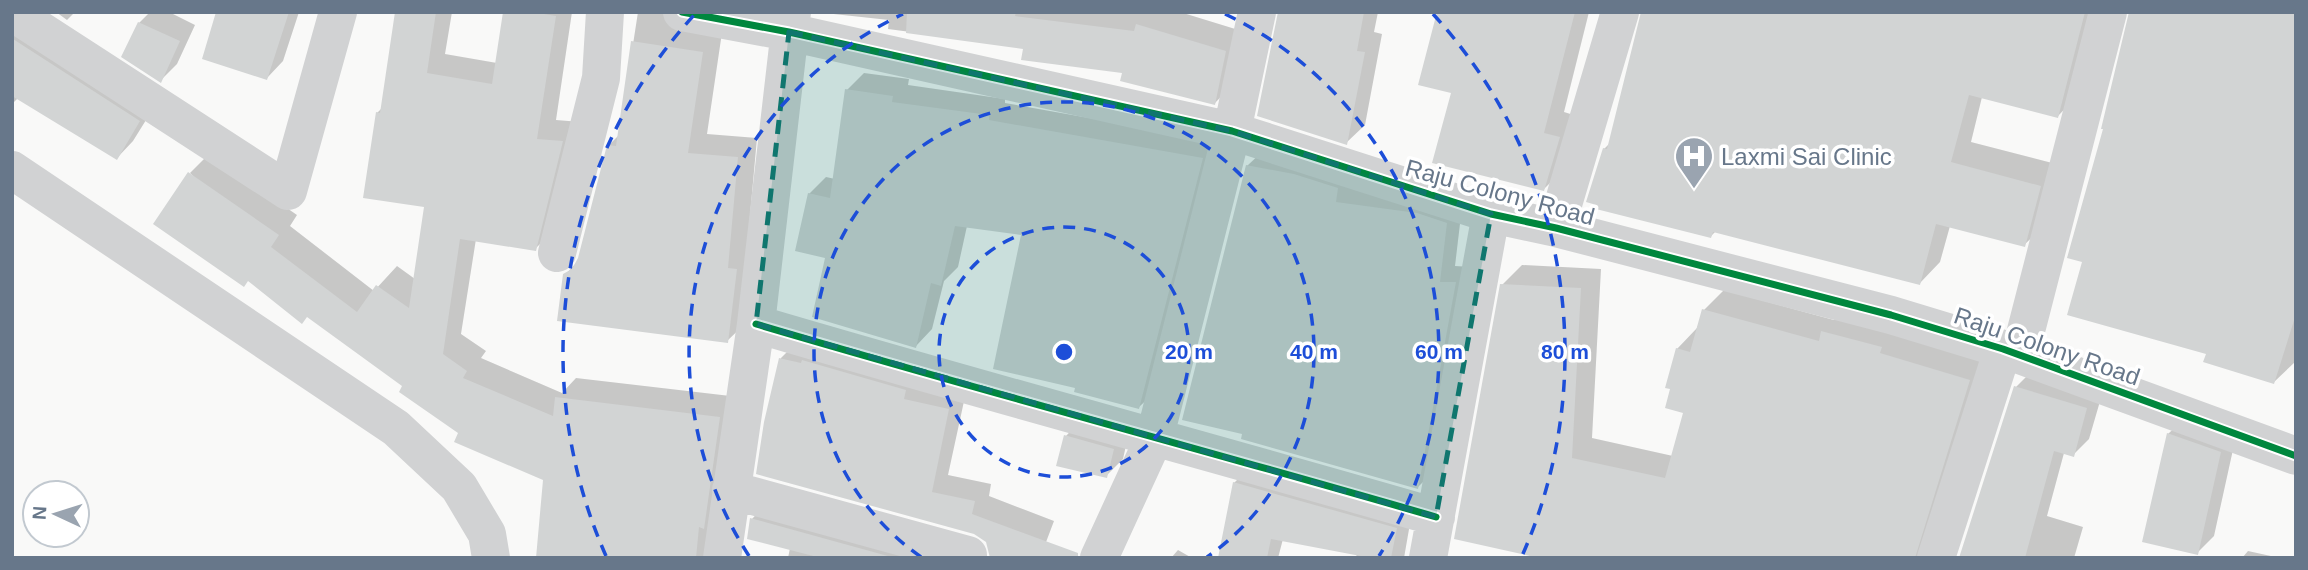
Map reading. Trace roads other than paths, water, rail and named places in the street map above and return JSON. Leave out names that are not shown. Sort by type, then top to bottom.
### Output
[{"type":"street","points":[[12,12],[288,191],[338,12]]},
{"type":"street","points":[[557,253],[601,78],[605,12]]},
{"type":"street","name":"Raju Colony Road","points":[[682,12],[791,22],[1232,131],[1491,214],[1556,228],[1891,315],[2012,352],[2296,456]]},
{"type":"street","points":[[1100,558],[1155,436],[1232,131],[1258,12]]},
{"type":"street","points":[[1556,228],[1620,12]]},
{"type":"street","points":[[1936,558],[2012,352],[2108,12]]},
{"type":"street","points":[[722,558],[756,324],[791,22]]},
{"type":"street","points":[[12,170],[396,428],[459,487],[487,534],[492,558]]},
{"type":"street","points":[[1428,558],[1491,214]]},
{"type":"street","points":[[756,324],[1436,517]]},
{"type":"street","points":[[731,490],[968,555],[968,558]]},
{"type":"place","name":"Laxmi Sai Clinic","points":[[1694,190]]}]
